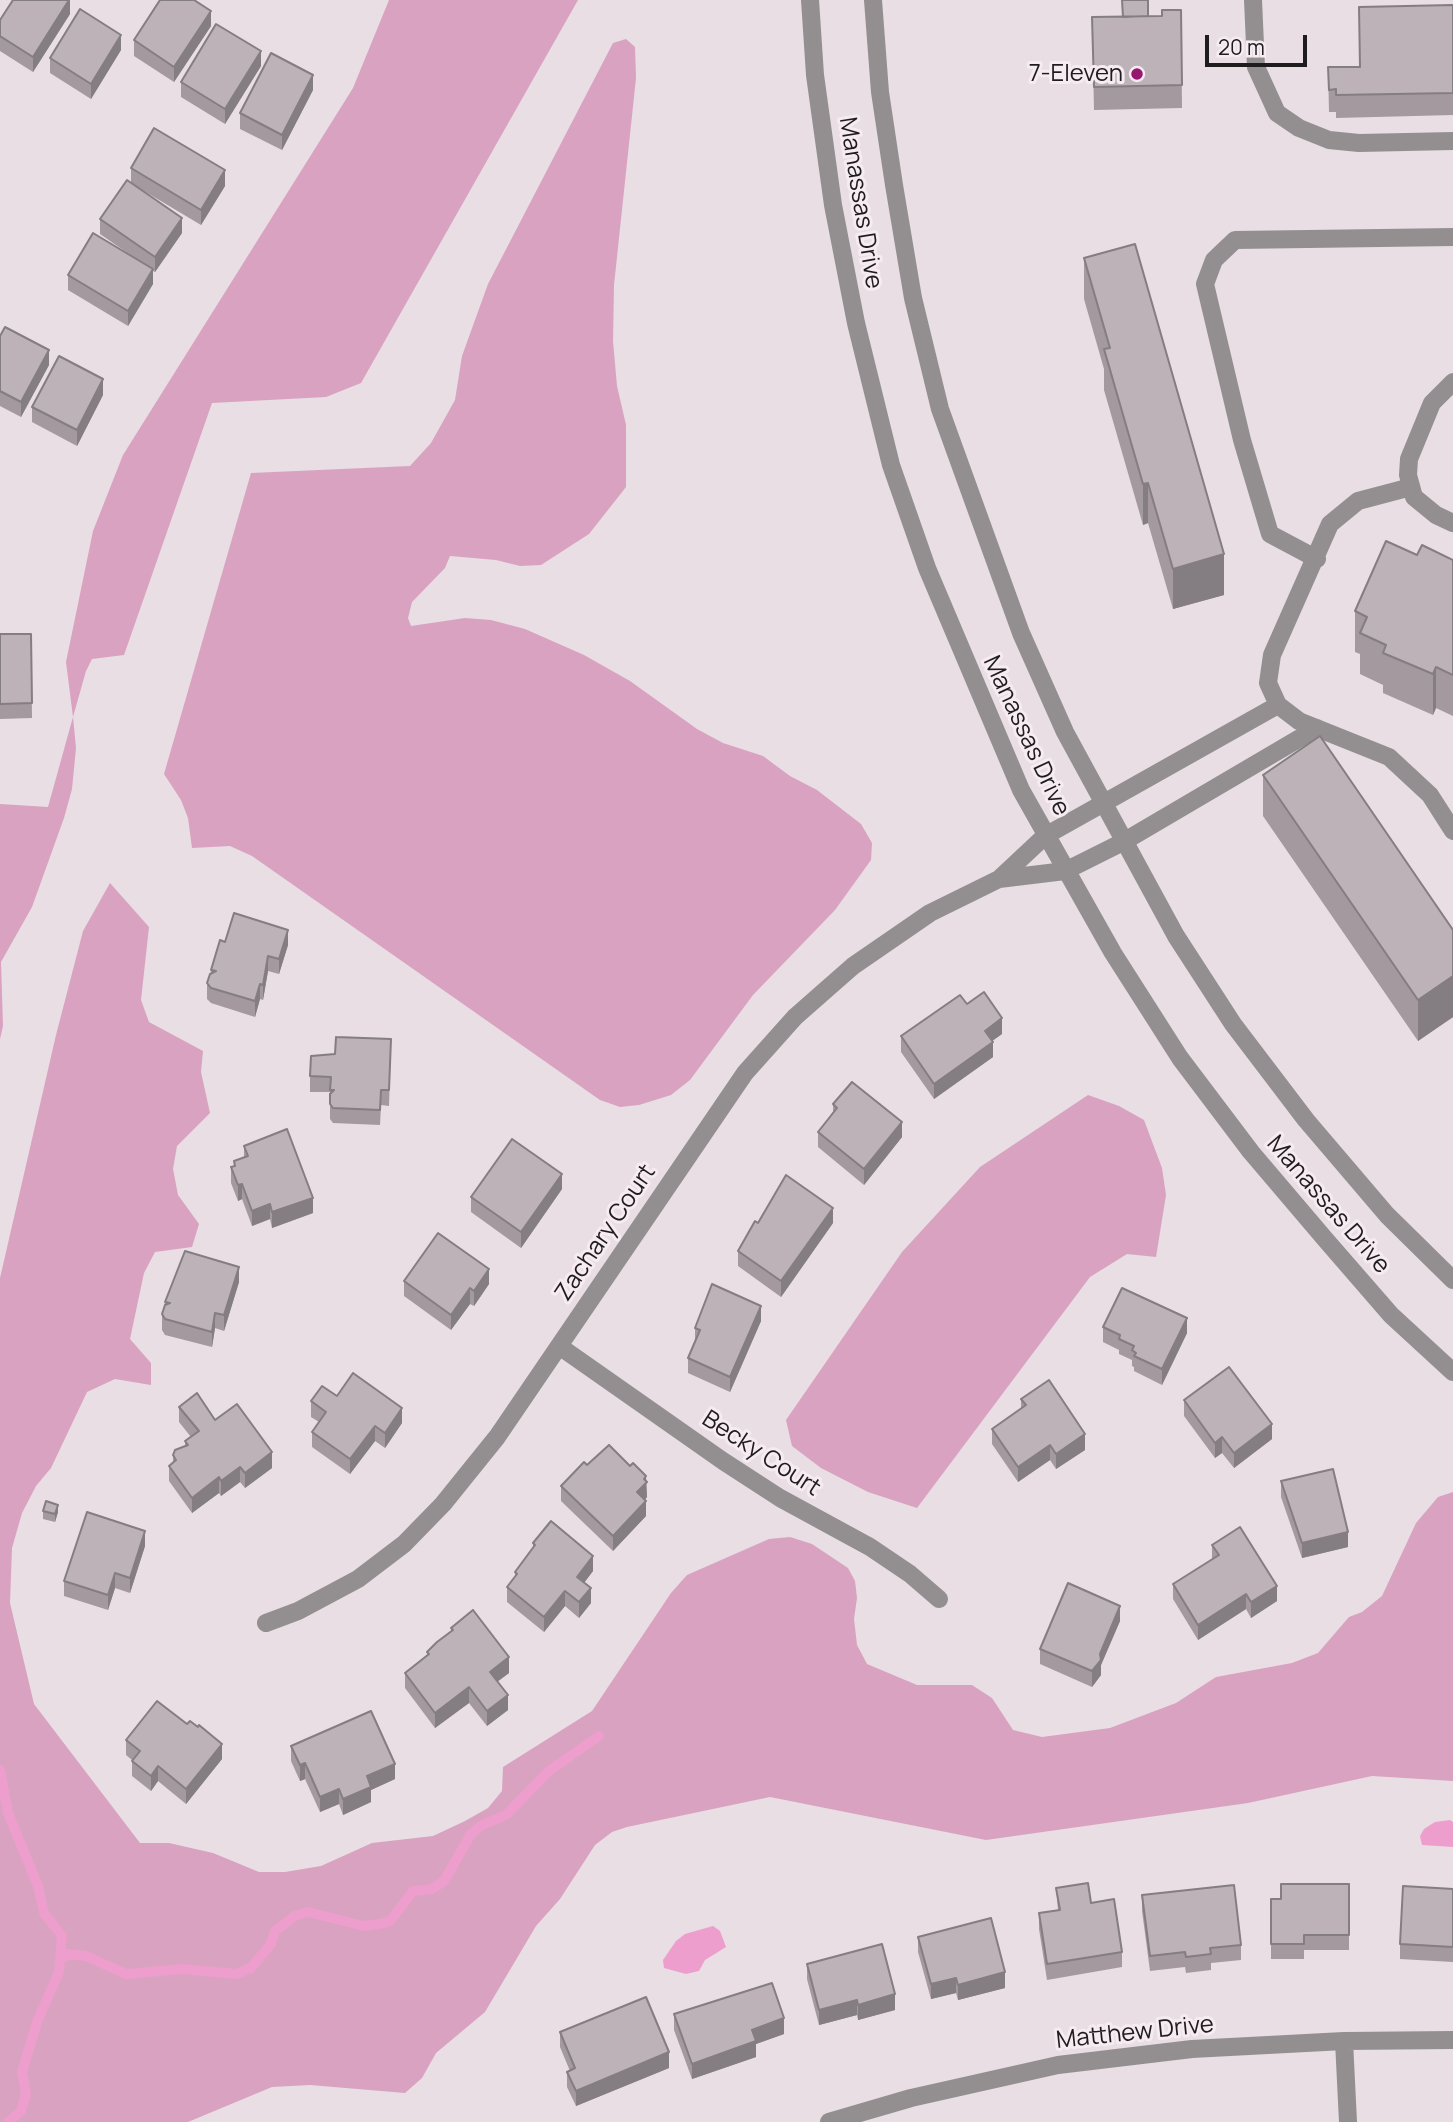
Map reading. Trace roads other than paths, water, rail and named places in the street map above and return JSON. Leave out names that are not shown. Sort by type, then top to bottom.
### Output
[{"type":"street","name":"Manassas Drive","points":[[810,0],[815,75],[833,205],[856,323],[891,465],[927,568],[975,686],[1045,836],[1180,1058],[1251,1152],[1391,1315],[1453,1372]]},
{"type":"street","name":"Manassas Drive","points":[[873,0],[880,92],[914,298],[940,409],[1021,633],[1102,804],[1177,936],[1233,1024],[1289,1098],[1387,1215],[1453,1280]]},
{"type":"street","points":[[1253,0],[1256,67],[1278,113],[1299,128],[1329,140],[1359,143],[1453,141]]},
{"type":"street","points":[[1317,559],[1270,534],[1242,440],[1205,284],[1214,260],[1235,240],[1453,237]]},
{"type":"street","points":[[1453,382],[1432,402],[1409,459],[1408,475],[1414,497],[1436,515],[1453,523]]},
{"type":"street","points":[[1411,487],[1358,501],[1330,524],[1317,559],[1272,655],[1268,683],[1278,705],[1299,720],[1389,757],[1430,795],[1452,826]]},
{"type":"street","name":"Zachary Court","points":[[266,1623],[298,1611],[358,1579],[404,1544],[443,1504],[497,1437],[745,1073],[795,1017],[853,966],[930,913],[999,879],[1045,836],[1278,705]]},
{"type":"street","name":"Zachary Court","points":[[999,879],[1065,871],[1123,842],[1317,728]]},
{"type":"street","name":"Becky Court","points":[[559,1346],[780,1498],[870,1547],[910,1574],[939,1599]]},
{"type":"street","name":"Matthew Drive","points":[[829,2122],[911,2098],[1058,2065],[1192,2049],[1344,2041],[1453,2040]]},
{"type":"street","points":[[1344,2041],[1348,2122]]},
{"type":"waterway","points":[[61,1959],[69,1954],[86,1956],[126,1974],[183,1969],[236,1974],[251,1968],[271,1944],[275,1931],[295,1916],[308,1912],[364,1926],[385,1923],[391,1920],[413,1891],[432,1889],[444,1881],[471,1834],[482,1825],[506,1815],[549,1771],[599,1736]]},
{"type":"waterway","points":[[0,1770],[8,1813],[38,1886],[44,1913],[62,1936],[59,1972],[37,2022],[22,2072],[26,2094],[21,2111],[8,2122]]},
{"type":"place","name":"7-Eleven","points":[[1137,74]]}]
